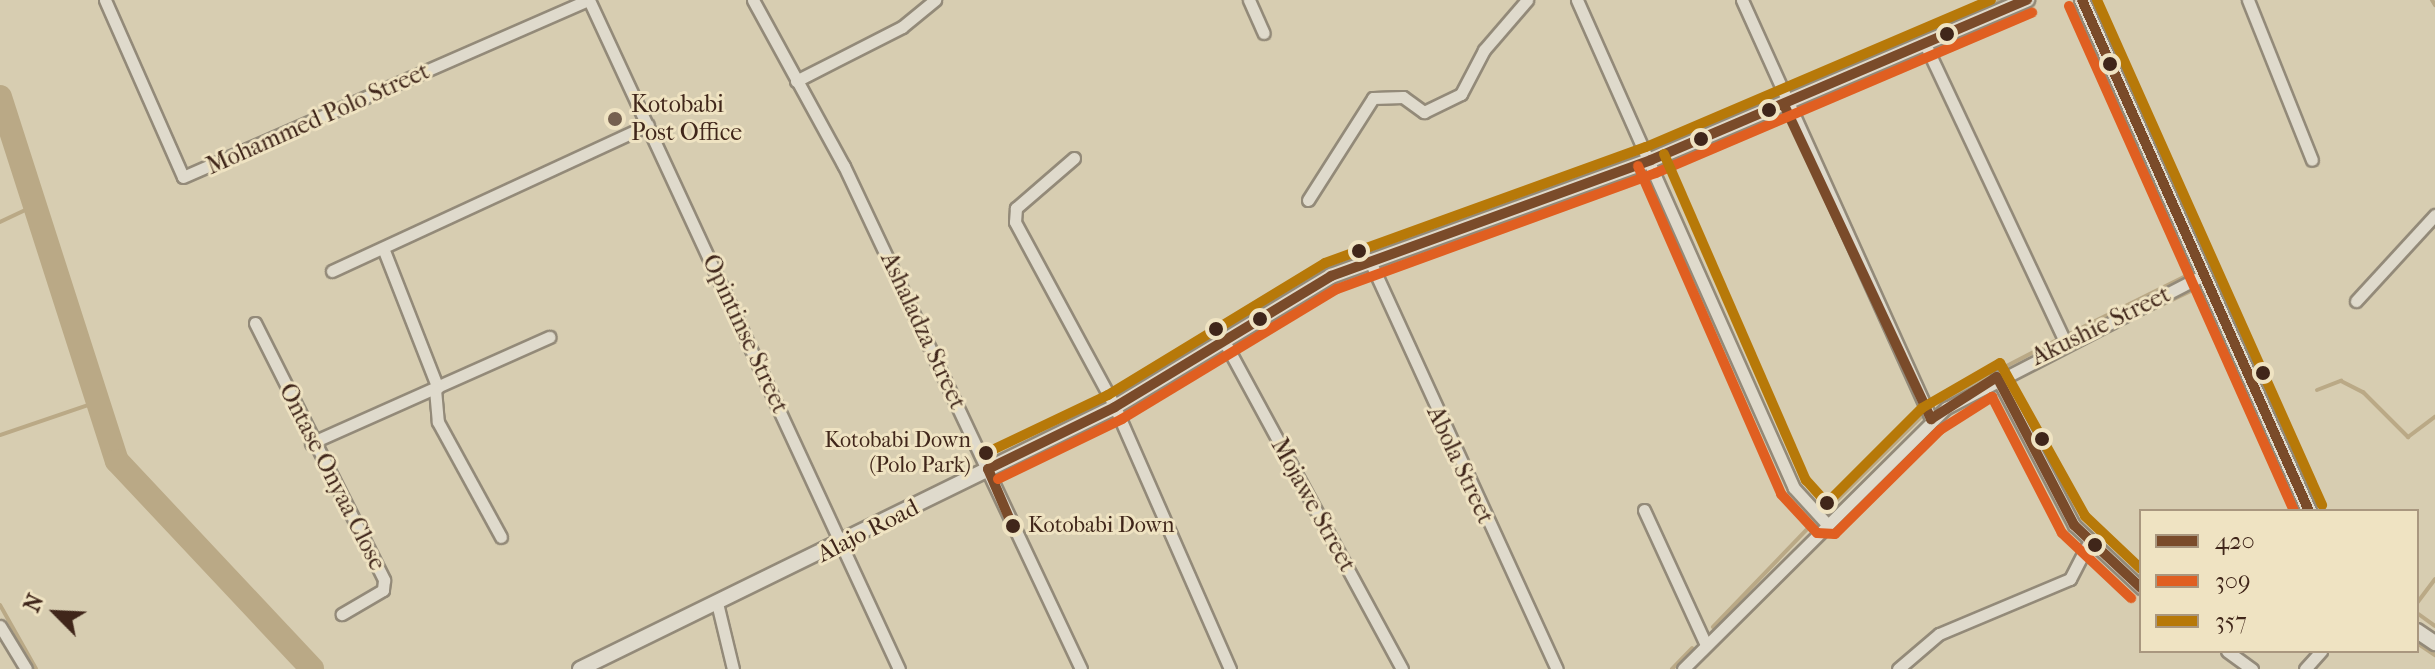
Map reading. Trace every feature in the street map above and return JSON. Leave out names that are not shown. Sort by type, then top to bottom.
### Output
[{"type":"street","name":"Mohammed Polo Street","points":[[105,0],[183,177],[589,0]]},
{"type":"street","name":"Opintinse Street","points":[[589,0],[899,669]]},
{"type":"street","name":"Ashaladza Street","points":[[753,0],[988,469],[1081,669]]},
{"type":"street","points":[[796,81],[902,27],[935,0]]},
{"type":"street","points":[[1249,0],[1264,33]]},
{"type":"street","points":[[1308,200],[1373,98],[1395,95],[1431,111],[1465,91],[1484,50],[1527,0]]},
{"type":"street","points":[[1577,0],[1651,160],[1794,488],[1826,523]]},
{"type":"street","points":[[1742,0],[1784,105],[1931,419]]},
{"type":"street","name":"Alajo Road","points":[[580,669],[718,607],[1115,407],[1369,259],[1651,160],[2027,0]]},
{"type":"street","points":[[2082,0],[2308,509]]},
{"type":"street","points":[[2248,0],[2312,160]]},
{"type":"street","points":[[1925,44],[2066,343]]},
{"type":"street","points":[[332,271],[648,125]]},
{"type":"street","points":[[1074,158],[1016,208],[1015,222],[1115,407],[1230,669]]},
{"type":"street","points":[[2356,301],[2435,215]]},
{"type":"street","points":[[383,248],[436,388],[438,422],[501,537]]},
{"type":"street","name":"Abola Street","points":[[1369,259],[1557,669]]},
{"type":"street","name":"Akushie Street","points":[[1683,669],[1931,419],[1997,377],[2204,275]]},
{"type":"street","name":"Ontase Onyaa Close","points":[[255,323],[311,443],[384,580],[383,590],[342,614]]},
{"type":"street","points":[[311,443],[549,337]]},
{"type":"street","name":"Mojawe Street","points":[[1224,341],[1402,669]]},
{"type":"street","points":[[1997,377],[2047,484],[2089,542],[2139,586]]},
{"type":"street","points":[[1644,510],[1706,645]]},
{"type":"street","points":[[1898,669],[1939,634],[2070,579],[2089,542]]},
{"type":"street","points":[[718,607],[733,669]]},
{"type":"street","points":[[2,633],[26,669]]},
{"type":"street","points":[[2230,653],[2252,669]]},
{"type":"street","points":[[2305,669],[2319,653]]},
{"type":"waterway","points":[[1863,60],[2002,0]]},
{"type":"waterway","points":[[2432,0],[2435,5]]},
{"type":"waterway","points":[[0,97],[117,461],[312,669]]},
{"type":"waterway","points":[[0,222],[38,204]]},
{"type":"waterway","points":[[2071,333],[2188,275],[2298,509]]},
{"type":"waterway","points":[[2103,333],[2195,289]]},
{"type":"waterway","points":[[1945,398],[2057,340]]},
{"type":"waterway","points":[[2317,390],[2341,381],[2363,392],[2408,437],[2435,417]]},
{"type":"waterway","points":[[0,435],[100,401]]},
{"type":"waterway","points":[[1829,508],[1920,418]]},
{"type":"waterway","points":[[1713,627],[1812,524]]},
{"type":"waterway","points":[[2419,600],[2435,579]]},
{"type":"waterway","points":[[0,605],[36,669]]},
{"type":"waterway","points":[[2419,614],[2435,626]]},
{"type":"waterway","points":[[1692,669],[1731,629]]},
{"type":"waterway","points":[[2419,644],[2435,655]]},
{"type":"waterway","points":[[1672,669],[1692,648]]},
{"type":"transit line","name":"357","points":[[986,453],[1108,395],[1325,263],[1646,147],[1991,0]]},
{"type":"transit line","name":"420","points":[[988,469],[1115,407],[1331,276],[1651,160],[2027,0]]},
{"type":"transit line","name":"420","points":[[2082,0],[2308,509]]},
{"type":"transit line","name":"357","points":[[2097,0],[2322,505]]},
{"type":"transit line","name":"309","points":[[2069,6],[2293,509]]},
{"type":"transit line","name":"309","points":[[998,479],[1122,419],[1337,289],[1656,173],[2032,13]]},
{"type":"transit line","name":"420","points":[[1784,105],[1931,419],[1997,377],[2074,525],[2139,586]]},
{"type":"transit line","name":"357","points":[[1664,154],[1806,480],[1827,503],[1922,408],[2000,363],[2085,516],[2139,567]]},
{"type":"transit line","name":"309","points":[[1638,166],[1781,494],[1817,533],[1835,534],[1940,430],[1992,397],[2062,533],[2131,598]]},
{"type":"transit line","name":"420","points":[[988,469],[1013,527]]},
{"type":"place","name":"Kotobabi Post Office","points":[[615,119]]},
{"type":"place","name":"Kotobabi Down (Polo Park)","points":[[986,453]]},
{"type":"place","name":"Kotobabi Down","points":[[1013,526]]}]
